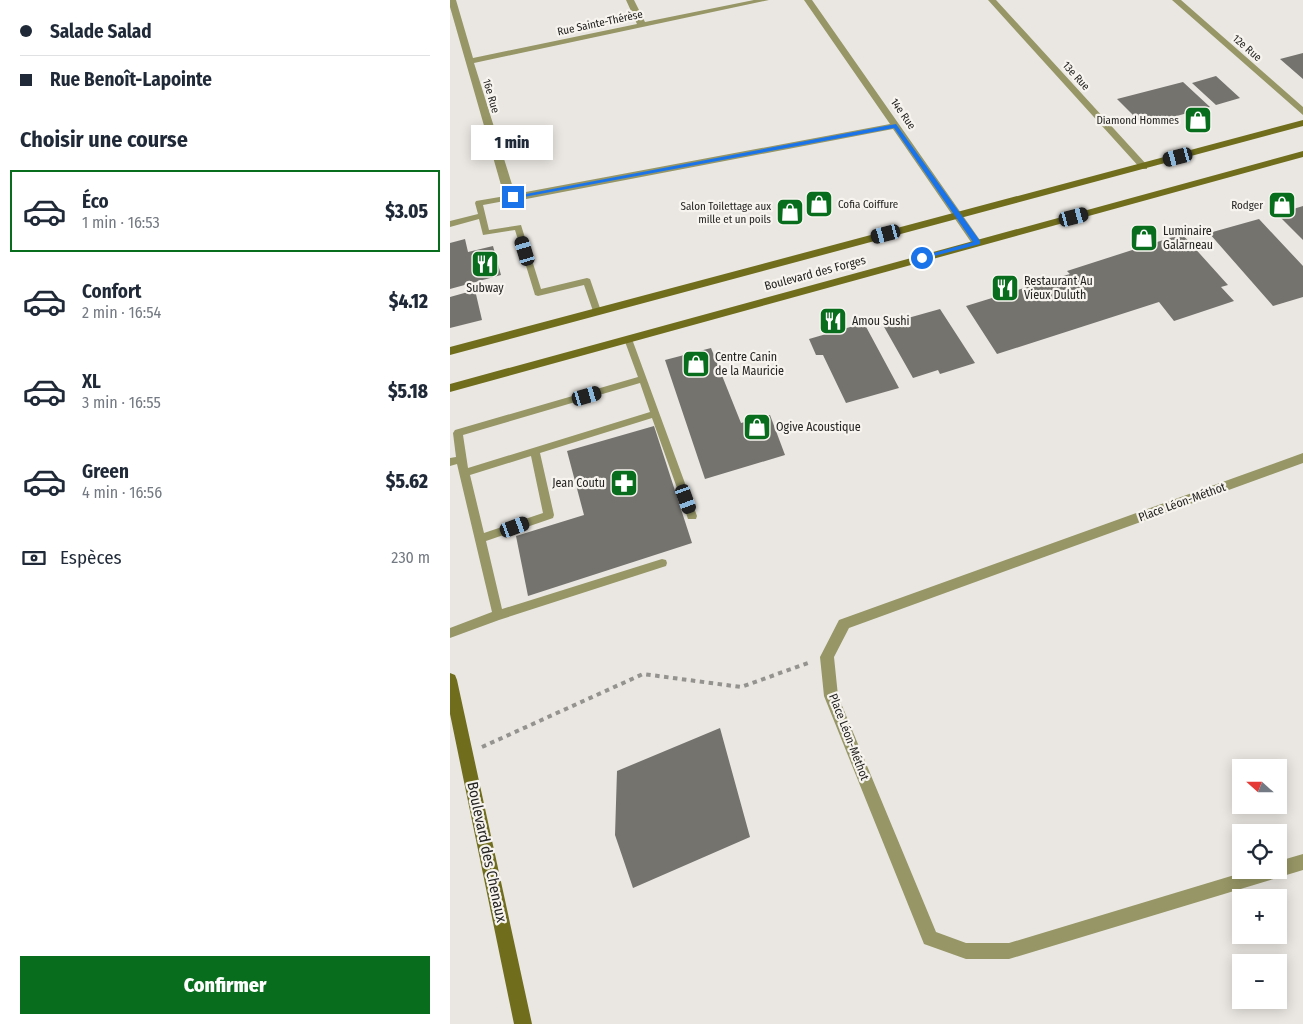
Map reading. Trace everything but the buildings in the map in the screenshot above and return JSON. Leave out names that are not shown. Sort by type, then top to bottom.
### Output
[{"type":"main road","name":"Boulevard des Forges","points":[[450,351],[1303,123]]},
{"type":"main road","name":"Boulevard des Forges","points":[[450,388],[1303,154]]},
{"type":"main road","name":"Boulevard des Chenaux","points":[[450,680],[523,1024]]},
{"type":"street","name":"16e Rue","points":[[452,0],[508,192],[512,197]]},
{"type":"street","points":[[630,0],[642,25]]},
{"type":"street","name":"Rue Sainte-Thérèse","points":[[470,61],[765,0]]},
{"type":"street","name":"14e Rue","points":[[808,0],[977,243]]},
{"type":"street","name":"13e Rue","points":[[992,0],[1144,167]]},
{"type":"street","name":"12e Rue","points":[[1176,0],[1303,112]]},
{"type":"street","points":[[512,197],[521,197],[896,126]]},
{"type":"street","name":"Place Léon-Méthot","points":[[1248,879],[1009,952],[966,951],[930,938],[831,696],[827,656],[844,624],[1303,458]]},
{"type":"street","name":"Place Léon-Méthot","points":[[1287,867],[1303,862]]},
{"type":"lane","points":[[512,197],[479,203],[486,234],[518,226],[538,293],[587,280],[597,312]]},
{"type":"lane","points":[[450,224],[482,216]]},
{"type":"lane","points":[[628,339],[692,516]]},
{"type":"lane","points":[[498,615],[461,459],[458,434],[643,379]]},
{"type":"lane","points":[[465,473],[655,414]]},
{"type":"lane","points":[[480,539],[549,515],[534,452]]},
{"type":"lane","points":[[450,462],[461,459]]},
{"type":"lane","points":[[450,633],[498,615],[662,563]]},
{"type":"path","points":[[466,754],[643,674],[741,687],[827,656]]},
{"type":"place","name":"Diamond Hommes","points":[[1198,120]]},
{"type":"place","name":"Cofia Coiffure","points":[[819,204]]},
{"type":"place","name":"Rodger","points":[[1282,205]]},
{"type":"place","name":"Salon Toilettage aux mille et un poils","points":[[790,212]]},
{"type":"place","name":"Luminaire Galarneau","points":[[1144,238]]},
{"type":"place","name":"Subway","points":[[485,264]]},
{"type":"place","name":"Restaurant Au Vieux Duluth","points":[[1005,288]]},
{"type":"place","name":"Amou Sushi","points":[[833,321]]},
{"type":"place","name":"Centre Canin de la Mauricie","points":[[696,364]]},
{"type":"place","name":"Ogive Acoustique","points":[[757,427]]},
{"type":"place","name":"Jean Coutu","points":[[624,483]]},
{"type":"route","points":[[513,197],[896,126],[977,243],[922,258]]}]
